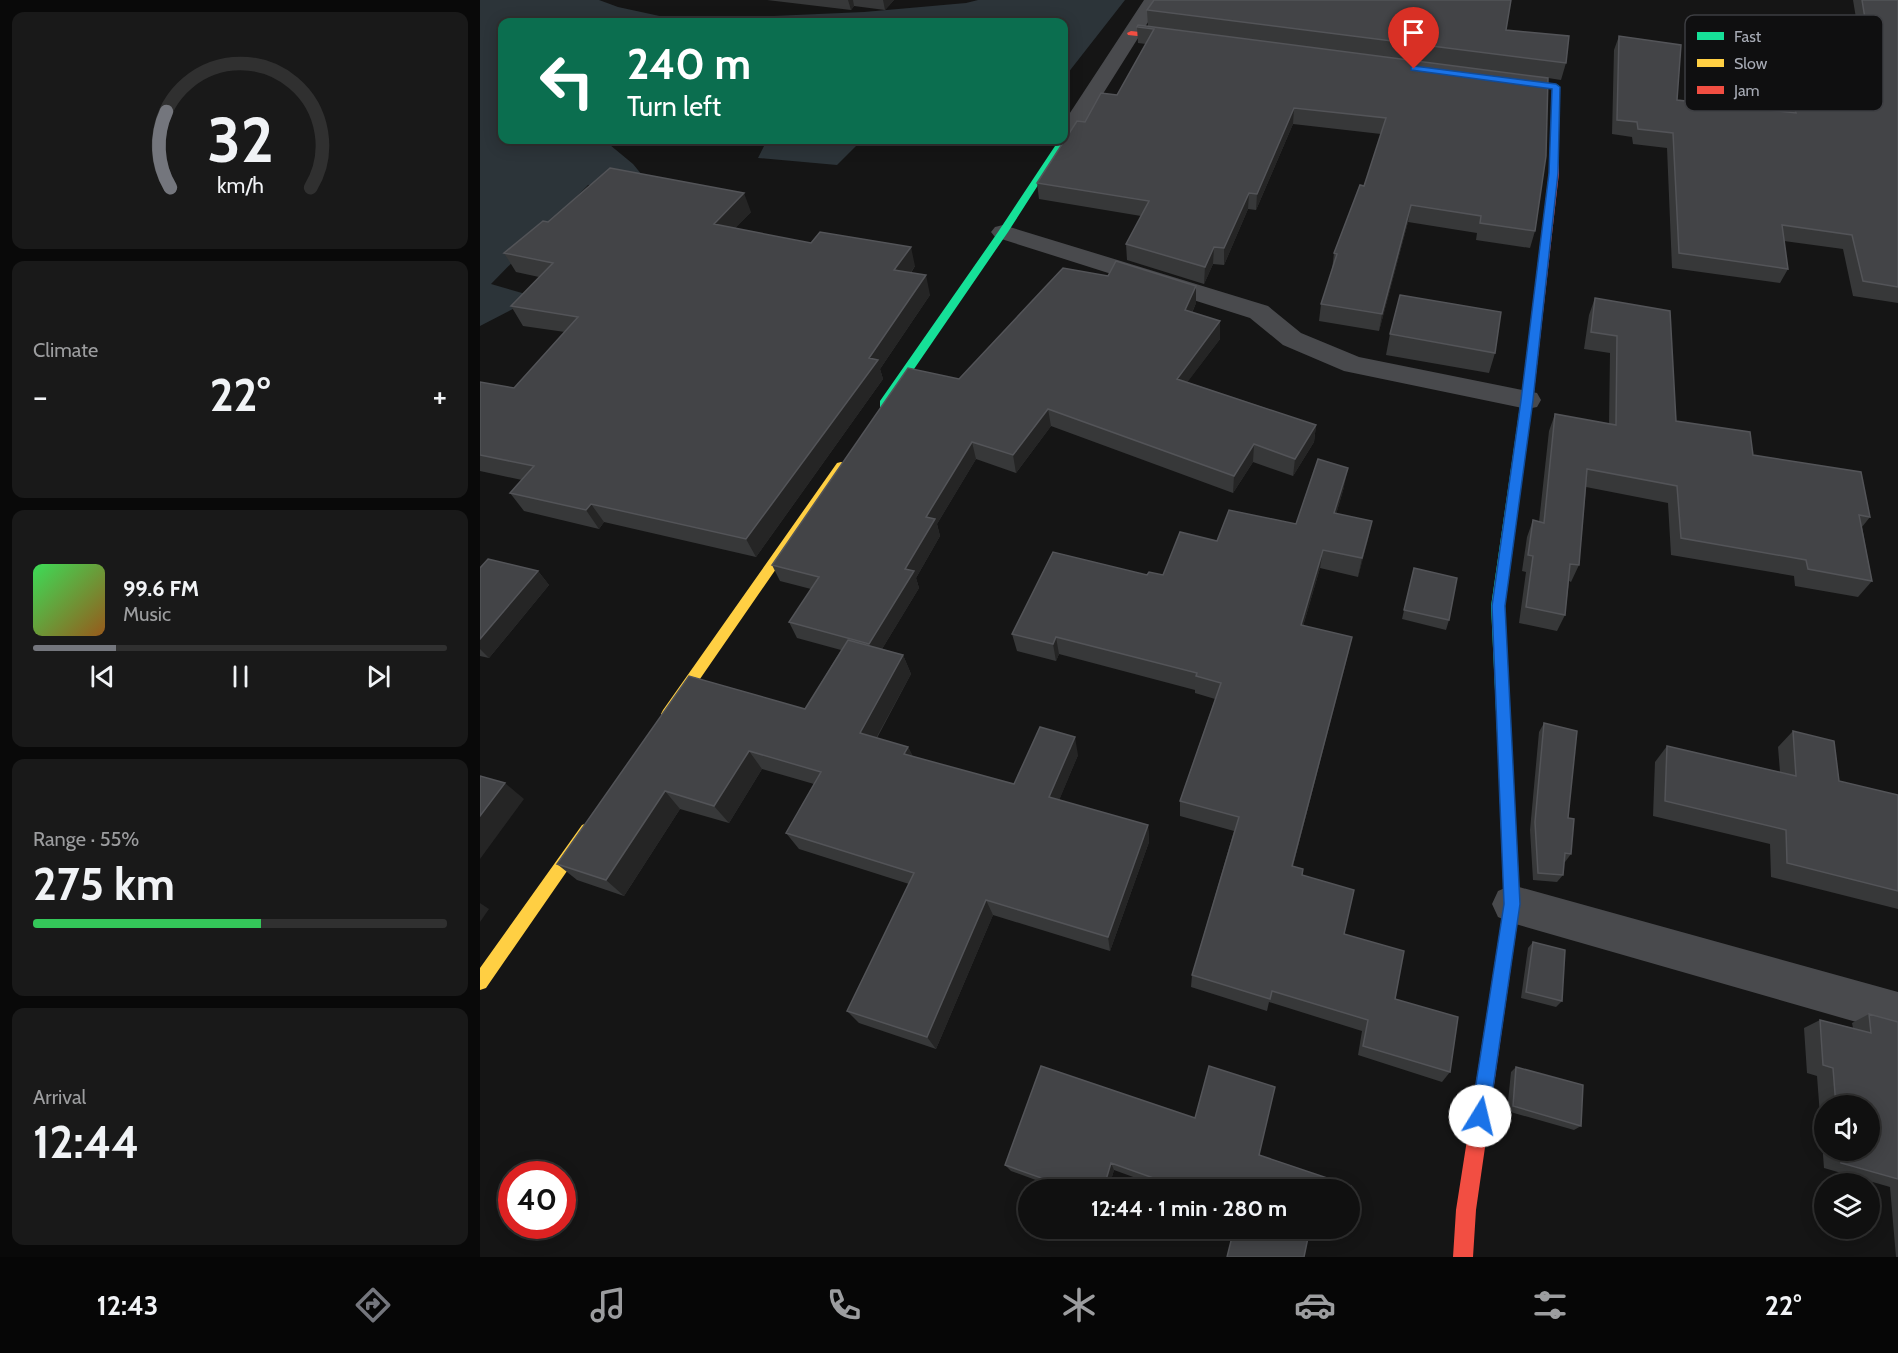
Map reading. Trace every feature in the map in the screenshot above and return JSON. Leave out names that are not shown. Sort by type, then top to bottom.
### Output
[{"type":"street","points":[[1068,131],[1153,0]]},
{"type":"street","points":[[1131,33],[1202,42]]},
{"type":"street","points":[[1463,1257],[1466,1210],[1512,904],[1498,606],[1527,400],[1554,173],[1556,87],[1485,78]]},
{"type":"street","points":[[873,419],[1003,232],[1060,144]]},
{"type":"street","points":[[1003,232],[1259,312],[1292,339],[1353,365],[1527,400]]},
{"type":"street","points":[[661,723],[846,458]]},
{"type":"street","points":[[480,982],[593,822]]},
{"type":"street","points":[[1512,904],[1898,1013]]},
{"type":"shaded area","points":[[480,0],[599,0],[618,7],[669,18],[498,18],[498,144],[609,144],[633,164],[647,181],[588,185],[491,284],[536,297],[480,326]]},
{"type":"shaded area","points":[[978,0],[1125,0],[1068,73],[1068,18],[724,18],[864,12]]},
{"type":"shaded area","points":[[765,144],[858,144],[837,165],[758,158]]},
{"type":"building","points":[[1154,0],[1511,0],[1506,30],[1569,36],[1566,63],[1147,10]]},
{"type":"building","points":[[1862,0],[1898,0],[1898,287],[1863,281],[1852,235],[1782,225],[1788,269],[1679,253],[1673,133],[1638,129],[1637,122],[1617,120],[1619,36],[1681,45],[1677,100],[1685,101],[1685,111],[1796,113],[1795,111],[1883,111],[1883,15],[1864,15]]},
{"type":"building","points":[[1138,25],[1548,78],[1546,156],[1535,231],[1480,223],[1481,216],[1411,205],[1382,314],[1321,304],[1337,254],[1334,253],[1360,185],[1364,186],[1386,118],[1294,108],[1257,194],[1249,193],[1224,248],[1214,247],[1205,267],[1126,244],[1149,201],[1037,183],[1062,144],[1068,144],[1068,135],[1077,121],[1085,122],[1101,93],[1117,95],[1154,29],[1137,27]]},
{"type":"building","points":[[610,168],[744,193],[714,224],[811,243],[820,232],[911,247],[894,270],[926,275],[869,358],[878,360],[746,539],[591,504],[586,510],[510,493],[534,466],[480,455],[480,382],[514,388],[578,317],[511,306],[553,263],[504,253],[543,221],[548,222]]},
{"type":"building","points":[[1116,261],[1196,286],[1185,310],[1220,321],[1177,379],[1316,425],[1295,459],[1254,444],[1234,476],[1048,409],[1013,455],[972,442],[926,517],[935,519],[905,569],[914,571],[869,644],[789,622],[819,577],[772,565],[908,368],[959,379],[1063,268],[1108,276]]},
{"type":"building","points":[[1400,295],[1501,312],[1495,353],[1390,334]]},
{"type":"building","points":[[1595,298],[1670,311],[1676,421],[1750,432],[1753,455],[1861,472],[1870,517],[1859,515],[1872,581],[1808,569],[1806,560],[1681,538],[1677,486],[1587,469],[1579,565],[1570,564],[1565,615],[1526,607],[1533,556],[1528,555],[1533,520],[1544,523],[1555,414],[1616,425],[1617,336],[1591,332]]},
{"type":"building","points":[[1318,459],[1348,468],[1334,513],[1372,521],[1362,558],[1323,550],[1301,625],[1352,637],[1292,866],[1303,869],[1302,875],[1354,890],[1344,934],[1404,951],[1395,999],[1458,1017],[1450,1072],[1363,1046],[1368,1020],[1272,991],[1270,999],[1192,975],[1239,817],[1180,801],[1221,683],[1196,676],[1197,673],[1056,637],[1053,644],[1012,634],[1053,552],[1147,575],[1149,572],[1163,575],[1180,532],[1217,541],[1229,510],[1296,524]]},
{"type":"building","points":[[488,559],[538,571],[480,639],[480,568]]},
{"type":"building","points":[[1414,568],[1457,578],[1449,620],[1404,610]]},
{"type":"building","points":[[848,640],[903,655],[860,733],[908,747],[904,754],[1014,784],[1040,727],[1075,737],[1049,797],[1148,825],[1108,937],[986,900],[927,1037],[847,1011],[914,873],[786,833],[821,772],[749,751],[714,806],[665,791],[606,880],[557,864],[689,676],[805,709]]},
{"type":"building","points":[[1544,723],[1577,731],[1568,818],[1574,819],[1571,854],[1565,853],[1563,875],[1538,873],[1535,822]]},
{"type":"building","points":[[1793,731],[1834,741],[1839,781],[1898,795],[1898,891],[1787,863],[1786,830],[1665,801],[1667,746],[1796,776]]},
{"type":"building","points":[[480,776],[505,783],[480,816]]},
{"type":"building","points":[[1533,942],[1565,950],[1562,1001],[1526,992]]},
{"type":"building","points":[[1869,1014],[1898,1022],[1898,1179],[1841,1163],[1841,1161],[1880,1161],[1880,1095],[1835,1095],[1833,1068],[1823,1065],[1820,1020],[1871,1033]]},
{"type":"building","points":[[1041,1066],[1195,1118],[1209,1066],[1275,1087],[1259,1155],[1330,1179],[1156,1179],[1111,1163],[1106,1179],[1044,1179],[1005,1165]]},
{"type":"building","points":[[1516,1067],[1583,1085],[1581,1126],[1513,1106]]},
{"type":"building","points":[[1232,1239],[1308,1239],[1304,1257],[1227,1257]]},
{"type":"traffic: fast","points":[[1505,80],[1556,87],[1555,137]]},
{"type":"traffic: fast","points":[[884,404],[1003,232],[1060,144]]},
{"type":"traffic: fast","points":[[1505,754],[1498,606],[1528,392]]},
{"type":"traffic: slow","points":[[668,714],[841,466]]},
{"type":"traffic: slow","points":[[480,982],[587,830]]},
{"type":"traffic: jam","points":[[1131,33],[1183,39]]},
{"type":"traffic: jam","points":[[1528,392],[1554,173],[1555,137]]},
{"type":"traffic: jam","points":[[1463,1257],[1466,1210],[1512,904],[1505,754]]},
{"type":"route","points":[[1414,69],[1556,87],[1554,173],[1527,400],[1498,606],[1512,904],[1480,1116]]}]
